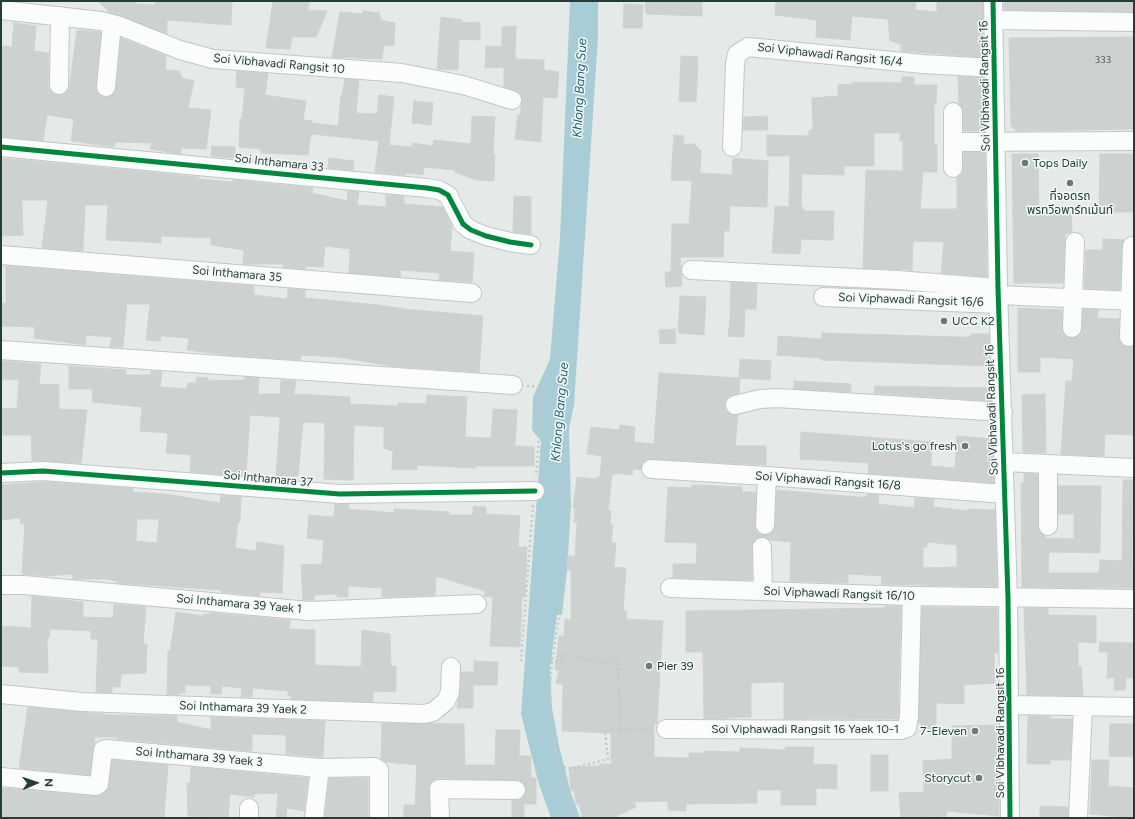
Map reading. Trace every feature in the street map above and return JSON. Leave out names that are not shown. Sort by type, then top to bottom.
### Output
[{"type":"street","name":"Soi Vibhavadi Rangsit 16","points":[[993,1],[999,296],[1008,598],[1010,818]]},
{"type":"street","name":"Soi Vibhavadi Rangsit 10","points":[[1,10],[60,16],[112,24],[180,50],[213,59],[402,74],[463,85],[512,100]]},
{"type":"street","points":[[59,85],[60,16]]},
{"type":"street","points":[[993,20],[1134,22]]},
{"type":"street","points":[[106,87],[112,24]]},
{"type":"street","name":"Soi Viphawadi Rangsit 16/4","points":[[732,147],[735,64],[737,54],[748,47],[923,64],[994,68]]},
{"type":"street","points":[[953,112],[953,168]]},
{"type":"street","points":[[953,142],[1134,141]]},
{"type":"street","name":"Soi Inthamara 33","points":[[1,147],[433,189],[448,195],[463,224],[471,230],[504,241],[531,244]]},
{"type":"street","points":[[1072,328],[1075,242]]},
{"type":"street","points":[[1129,337],[1132,301],[1132,246]]},
{"type":"street","name":"Soi Inthamara 35","points":[[1,256],[472,293]]},
{"type":"street","points":[[691,270],[897,280],[999,296],[1132,301]]},
{"type":"street","name":"Soi Viphawadi Rangsit 16/6","points":[[823,297],[999,296]]},
{"type":"street","points":[[1,350],[513,385]]},
{"type":"street","points":[[735,405],[760,399],[777,398],[1003,412]]},
{"type":"street","points":[[1004,462],[1134,468]]},
{"type":"street","points":[[1048,464],[1048,526]]},
{"type":"street","name":"Soi Viphawadi Rangsit 16/8","points":[[652,469],[768,476],[1005,494]]},
{"type":"street","name":"Soi Inthamara 37","points":[[1,473],[43,470],[340,494],[534,491]]},
{"type":"street","points":[[765,525],[768,476]]},
{"type":"street","points":[[762,548],[763,591]]},
{"type":"street","name":"Soi Inthamara 39 Yaek 1","points":[[1,585],[24,584],[309,611],[477,604]]},
{"type":"street","name":"Soi Viphawadi Rangsit 16/10","points":[[670,588],[912,596],[1134,599]]},
{"type":"street","name":"Soi Viphawadi Rangsit 16 Yaek 10-1","points":[[666,729],[901,730],[907,728],[909,716],[912,596]]},
{"type":"street","name":"Soi Inthamara 39 Yaek 2","points":[[1,694],[82,702],[424,714],[433,712],[446,701],[450,692],[451,667]]},
{"type":"street","points":[[1010,705],[1134,708]]},
{"type":"street","points":[[1078,818],[1084,707]]},
{"type":"street","name":"Soi Inthamara 39 Yaek 3","points":[[1,777],[96,786],[99,784],[103,750],[106,749],[320,768],[377,768],[380,770],[379,818]]},
{"type":"street","points":[[314,818],[320,768]]},
{"type":"street","points":[[440,818],[439,789],[516,790]]},
{"type":"path","points":[[513,385],[543,387],[521,660],[552,662],[561,661],[565,654],[600,663],[618,661],[620,729]]},
{"type":"path","points":[[564,491],[569,493],[570,496],[563,589],[552,662],[549,698],[551,732],[558,766],[575,818]]},
{"type":"path","points":[[558,766],[570,769],[608,760],[606,732],[620,729],[666,729]]},
{"type":"water","name":"Khlong Bang Sue","points":[[570,1],[598,1],[598,37],[574,405],[569,429],[571,506],[567,570],[562,615],[557,615],[550,668],[552,708],[559,746],[571,793],[580,818],[551,818],[538,781],[521,714],[541,441],[532,430],[533,397],[550,359],[560,238]]},
{"type":"building","points":[[98,1],[134,1],[136,4],[155,5],[155,1],[232,1],[231,25],[167,20],[167,34],[109,12]]},
{"type":"building","points":[[273,1],[309,1],[308,10],[327,11],[316,37],[292,37],[290,49],[266,48]]},
{"type":"building","points":[[645,1],[702,1],[702,16],[646,14]]},
{"type":"building","points":[[776,1],[916,1],[915,10],[937,12],[937,1],[983,1],[983,57],[901,51],[901,44],[890,41],[888,19],[852,16],[850,40],[816,37],[817,20],[775,15]]},
{"type":"building","points":[[1004,1],[1134,1],[1134,12],[1004,10]]},
{"type":"building","points":[[624,4],[643,5],[642,28],[623,28]]},
{"type":"building","points":[[363,11],[379,13],[381,20],[395,23],[394,46],[384,45],[382,59],[332,57],[340,12],[363,14]]},
{"type":"building","points":[[441,17],[462,20],[462,23],[480,22],[480,40],[459,39],[458,70],[437,69]]},
{"type":"building","points":[[14,23],[36,26],[34,51],[49,53],[48,87],[53,94],[58,95],[69,90],[77,30],[101,32],[96,86],[100,95],[105,97],[111,96],[116,88],[121,38],[166,56],[165,70],[179,71],[182,78],[194,81],[188,108],[211,110],[206,149],[181,148],[181,154],[150,149],[152,143],[115,142],[114,147],[71,141],[74,119],[47,115],[43,141],[1,137],[1,46],[12,47]]},
{"type":"building","points":[[516,26],[515,59],[544,60],[544,70],[559,72],[557,98],[543,97],[541,142],[515,139],[518,115],[521,115],[521,93],[504,86],[504,67],[485,68],[486,46],[502,47],[502,27]]},
{"type":"building","points":[[1134,37],[1134,129],[1017,131],[1011,126],[1009,38]]},
{"type":"building","points":[[681,56],[698,57],[696,102],[679,101]]},
{"type":"building","points":[[237,71],[268,74],[265,95],[306,101],[303,120],[312,121],[312,123],[338,126],[341,95],[345,79],[359,80],[356,113],[377,114],[379,95],[394,97],[389,145],[412,147],[412,143],[433,146],[434,140],[471,144],[472,116],[495,117],[493,155],[495,155],[494,181],[476,180],[455,172],[455,170],[424,167],[423,175],[375,172],[379,141],[311,134],[308,155],[261,153],[261,149],[239,147],[240,119],[242,119],[245,88],[236,87]]},
{"type":"building","points":[[958,76],[984,78],[985,131],[964,131],[963,112],[959,103]]},
{"type":"building","points":[[902,77],[914,77],[914,85],[937,85],[936,104],[934,104],[934,145],[937,145],[937,172],[923,172],[920,209],[957,209],[957,177],[962,174],[964,152],[985,152],[987,277],[941,273],[944,242],[913,241],[912,270],[863,268],[866,170],[903,171],[903,141],[900,141],[900,133],[874,133],[874,166],[844,166],[844,175],[802,174],[801,207],[803,207],[803,211],[834,211],[833,240],[801,239],[800,254],[772,253],[775,206],[789,207],[790,156],[767,156],[767,135],[809,136],[809,130],[813,130],[812,98],[838,96],[838,85],[853,84],[853,82],[902,83]]},
{"type":"building","points":[[414,101],[433,103],[431,125],[412,123]]},
{"type":"building","points":[[767,116],[768,130],[743,130],[744,117]]},
{"type":"building","points":[[674,135],[684,136],[683,144],[694,144],[701,151],[700,173],[732,175],[733,158],[768,161],[767,207],[730,206],[729,231],[724,231],[723,257],[680,257],[682,286],[666,287],[665,272],[671,272],[672,224],[689,224],[692,181],[671,180]]},
{"type":"building","points":[[212,146],[235,147],[235,158],[211,156]]},
{"type":"building","points":[[1012,154],[1038,154],[1039,214],[1071,213],[1072,232],[1065,234],[1063,283],[1014,283]]},
{"type":"building","points":[[1100,154],[1134,154],[1134,212],[1099,212]]},
{"type":"building","points":[[1,158],[199,177],[199,179],[233,182],[233,180],[313,188],[312,193],[348,201],[347,191],[359,192],[357,205],[386,207],[386,195],[404,196],[404,204],[443,207],[452,226],[450,251],[474,253],[472,282],[439,280],[440,273],[401,270],[400,277],[349,273],[350,249],[325,246],[323,267],[306,266],[305,269],[283,267],[284,264],[243,264],[244,250],[211,245],[211,238],[161,236],[161,243],[106,240],[108,205],[85,205],[83,251],[42,248],[48,200],[22,200],[23,235],[1,236]]},
{"type":"building","points":[[329,158],[354,161],[353,170],[328,168]]},
{"type":"building","points":[[514,196],[531,197],[531,234],[513,232]]},
{"type":"building","points":[[1103,239],[1124,240],[1122,246],[1120,290],[1084,288],[1086,250],[1103,250]]},
{"type":"building","points":[[6,266],[254,286],[254,295],[287,299],[288,289],[305,290],[305,298],[483,316],[479,372],[391,366],[338,357],[301,355],[300,360],[228,355],[187,350],[189,338],[161,336],[160,341],[146,340],[150,304],[127,304],[123,347],[110,347],[112,337],[86,335],[85,345],[34,338],[35,327],[1,326],[1,303],[6,304]]},
{"type":"building","points":[[731,282],[757,284],[756,309],[745,309],[744,337],[728,336],[731,309]]},
{"type":"building","points":[[680,296],[706,297],[704,335],[678,333]]},
{"type":"building","points":[[1018,308],[1062,310],[1063,333],[1066,337],[1071,338],[1077,337],[1081,333],[1083,309],[1098,310],[1097,318],[1119,319],[1120,342],[1128,347],[1134,346],[1134,435],[1105,434],[1104,456],[1061,454],[1066,381],[1072,381],[1074,359],[1040,357],[1040,372],[1018,372]]},
{"type":"building","points":[[675,329],[676,343],[660,344],[659,330]]},
{"type":"building","points":[[822,333],[958,337],[971,337],[971,334],[989,334],[990,366],[821,360],[821,358],[777,355],[778,336],[822,339]]},
{"type":"building","points":[[740,359],[771,361],[770,380],[739,378]]},
{"type":"building","points":[[1,361],[41,364],[39,384],[59,385],[59,409],[87,410],[81,463],[32,461],[31,435],[3,435],[1,409],[17,408],[19,380],[1,379]]},
{"type":"building","points":[[69,366],[126,370],[125,375],[150,375],[151,371],[162,372],[160,387],[187,389],[188,383],[196,383],[197,377],[208,378],[208,381],[245,380],[245,377],[259,378],[258,394],[280,394],[281,380],[296,381],[294,394],[350,397],[350,404],[398,406],[398,403],[426,404],[427,395],[467,397],[465,437],[491,438],[493,409],[517,410],[515,446],[534,447],[534,466],[475,466],[475,468],[417,465],[417,470],[392,469],[393,451],[384,448],[384,427],[354,425],[353,480],[324,479],[325,423],[303,422],[298,476],[276,476],[280,419],[279,417],[250,415],[246,473],[242,473],[242,476],[190,472],[191,455],[166,453],[168,433],[140,431],[142,407],[92,402],[93,389],[69,389]]},
{"type":"building","points":[[659,373],[740,378],[739,393],[728,397],[725,402],[725,408],[728,412],[738,415],[735,446],[766,446],[766,465],[652,459],[642,463],[641,470],[633,469],[632,475],[615,473],[615,475],[612,475],[608,511],[611,511],[610,525],[613,525],[611,543],[616,543],[614,567],[626,568],[623,611],[627,611],[626,619],[663,621],[657,724],[654,724],[654,757],[689,758],[689,753],[705,753],[705,751],[740,752],[740,748],[785,750],[785,747],[814,747],[813,764],[837,765],[837,789],[816,788],[816,805],[781,805],[781,790],[757,790],[757,803],[686,804],[686,811],[668,810],[668,801],[634,802],[636,807],[613,818],[583,818],[579,804],[576,804],[574,790],[571,791],[569,767],[613,764],[611,760],[611,733],[562,731],[563,685],[556,683],[559,670],[555,670],[559,636],[564,636],[565,619],[571,620],[571,570],[567,570],[568,556],[575,556],[577,522],[574,522],[575,508],[573,508],[577,477],[597,479],[597,477],[600,477],[602,456],[587,454],[591,427],[619,430],[620,425],[635,427],[634,442],[654,444]]},
{"type":"building","points":[[794,381],[851,384],[851,392],[794,389]]},
{"type":"building","points":[[875,386],[991,388],[991,401],[874,393]]},
{"type":"building","points":[[1045,394],[1046,453],[1023,452],[1022,395]]},
{"type":"building","points":[[801,432],[932,442],[931,466],[955,468],[957,436],[992,439],[994,483],[868,473],[869,463],[800,459]]},
{"type":"building","points":[[1024,473],[1038,474],[1038,526],[1039,532],[1045,536],[1045,538],[1074,539],[1074,514],[1058,514],[1058,486],[1101,486],[1100,553],[1049,552],[1048,573],[1099,573],[1100,560],[1122,561],[1123,480],[1133,480],[1132,562],[1134,562],[1134,588],[1022,587],[1021,483],[1024,483]]},
{"type":"building","points":[[43,482],[133,488],[133,492],[165,494],[220,503],[221,495],[241,497],[240,522],[238,522],[235,548],[256,551],[257,542],[284,546],[282,593],[260,592],[260,596],[221,592],[221,590],[116,583],[117,581],[106,579],[73,579],[73,574],[45,576],[22,574],[25,524],[21,524],[20,518],[1,520],[1,485]],"holes":[[[137,519],[159,519],[157,543],[136,541]]]},
{"type":"building","points":[[692,485],[742,487],[742,492],[756,492],[755,525],[759,534],[764,535],[770,534],[775,526],[777,490],[857,497],[867,497],[867,494],[879,495],[878,504],[914,508],[915,498],[934,499],[933,507],[969,511],[969,509],[995,510],[997,587],[881,584],[882,576],[848,574],[848,583],[790,581],[791,542],[770,540],[762,537],[756,538],[752,547],[752,580],[673,578],[673,564],[696,564],[697,543],[665,542],[668,487],[692,488]],"holes":[[[927,542],[957,545],[957,567],[923,568],[923,547],[927,547]]]},
{"type":"building","points":[[335,504],[349,504],[348,509],[394,513],[394,509],[449,512],[449,515],[473,515],[473,506],[486,507],[486,514],[520,516],[518,547],[527,547],[525,597],[522,597],[520,647],[490,646],[493,597],[484,596],[485,591],[436,576],[435,595],[382,597],[382,588],[348,586],[348,597],[337,597],[337,594],[314,595],[314,600],[303,600],[301,565],[322,564],[324,540],[307,538],[309,515],[334,517]]},
{"type":"building","points":[[32,596],[83,602],[83,617],[113,618],[114,604],[146,607],[143,644],[147,644],[146,673],[121,674],[120,687],[112,687],[112,693],[96,692],[98,639],[91,639],[91,631],[50,629],[49,638],[47,638],[48,673],[19,672],[19,667],[1,666],[1,626],[31,628]]},
{"type":"building","points":[[886,606],[901,606],[898,719],[784,719],[784,682],[751,683],[751,717],[704,719],[703,652],[686,652],[686,611],[886,608]]},
{"type":"building","points":[[922,607],[997,608],[998,653],[994,653],[995,683],[964,685],[964,704],[936,703],[936,731],[921,730],[921,723],[918,723]]},
{"type":"building","points":[[1024,608],[1048,608],[1048,615],[1096,616],[1096,643],[1078,642],[1078,667],[1081,666],[1083,696],[1027,695]]},
{"type":"building","points":[[176,612],[203,616],[203,614],[210,615],[210,613],[290,620],[289,629],[315,630],[315,665],[361,667],[362,630],[390,634],[391,666],[396,666],[396,691],[373,692],[373,702],[291,699],[291,696],[288,696],[288,691],[253,688],[252,697],[241,697],[242,688],[222,686],[221,694],[211,694],[211,686],[185,685],[185,693],[179,693],[179,695],[167,694],[168,651],[170,651]]},
{"type":"building","points":[[1100,642],[1134,643],[1134,678],[1126,678],[1125,690],[1114,690],[1115,678],[1107,678],[1108,652],[1099,652]]},
{"type":"building","points":[[474,661],[498,662],[497,685],[473,685],[473,708],[457,708],[460,692],[461,672],[474,672]]},
{"type":"building","points":[[28,707],[112,715],[177,716],[177,722],[211,730],[211,717],[325,721],[323,757],[286,754],[286,735],[252,734],[252,751],[117,739],[117,737],[95,737],[90,775],[19,768]]},
{"type":"building","points":[[1028,716],[1050,716],[1050,719],[1072,719],[1070,760],[1050,760],[1050,764],[1027,764]]},
{"type":"building","points":[[382,723],[464,724],[465,765],[495,765],[496,730],[520,730],[519,756],[531,756],[531,778],[536,778],[536,804],[524,804],[524,818],[512,818],[512,800],[521,799],[526,791],[525,785],[521,781],[439,778],[433,780],[430,784],[429,818],[404,818],[404,805],[415,805],[417,765],[385,762],[381,759]]},
{"type":"building","points":[[1110,724],[1134,724],[1134,757],[1109,756]]},
{"type":"building","points":[[999,725],[999,816],[946,811],[947,816],[901,818],[899,793],[924,792],[923,761],[952,759],[952,726]]},
{"type":"building","points":[[871,755],[888,755],[888,791],[871,791]]},
{"type":"building","points":[[112,760],[168,765],[164,818],[1,818],[1,788],[96,796],[102,795],[108,789]]},
{"type":"building","points":[[1092,760],[1109,760],[1108,786],[1134,788],[1134,818],[1090,814]]},
{"type":"building","points":[[191,767],[308,778],[304,811],[287,808],[286,818],[276,818],[278,793],[254,794],[254,797],[230,794],[228,818],[188,816],[187,783],[190,783]]},
{"type":"building","points":[[329,778],[368,778],[368,818],[325,818]]},
{"type":"building","points":[[1040,806],[1068,807],[1068,818],[1040,818]]},
{"type":"cycle path","points":[[993,1],[998,288],[1008,598],[1010,818]]},
{"type":"cycle path","points":[[1,147],[439,190],[448,195],[463,224],[471,230],[486,236],[531,245]]},
{"type":"cycle path","points":[[1,473],[43,471],[340,494],[535,491]]},
{"type":"place","name":"Tops Daily","points":[[1025,163]]},
{"type":"place","name":"ที่จอดรถ พรทวีอพาร์ทเม้นท์","points":[[1070,183]]},
{"type":"place","name":"UCC K2","points":[[944,321]]},
{"type":"place","name":"Lotus's go fresh","points":[[965,446]]},
{"type":"place","name":"Pier 39","points":[[649,666]]},
{"type":"place","name":"7-Eleven","points":[[975,731]]},
{"type":"place","name":"Storycut","points":[[979,778]]}]
